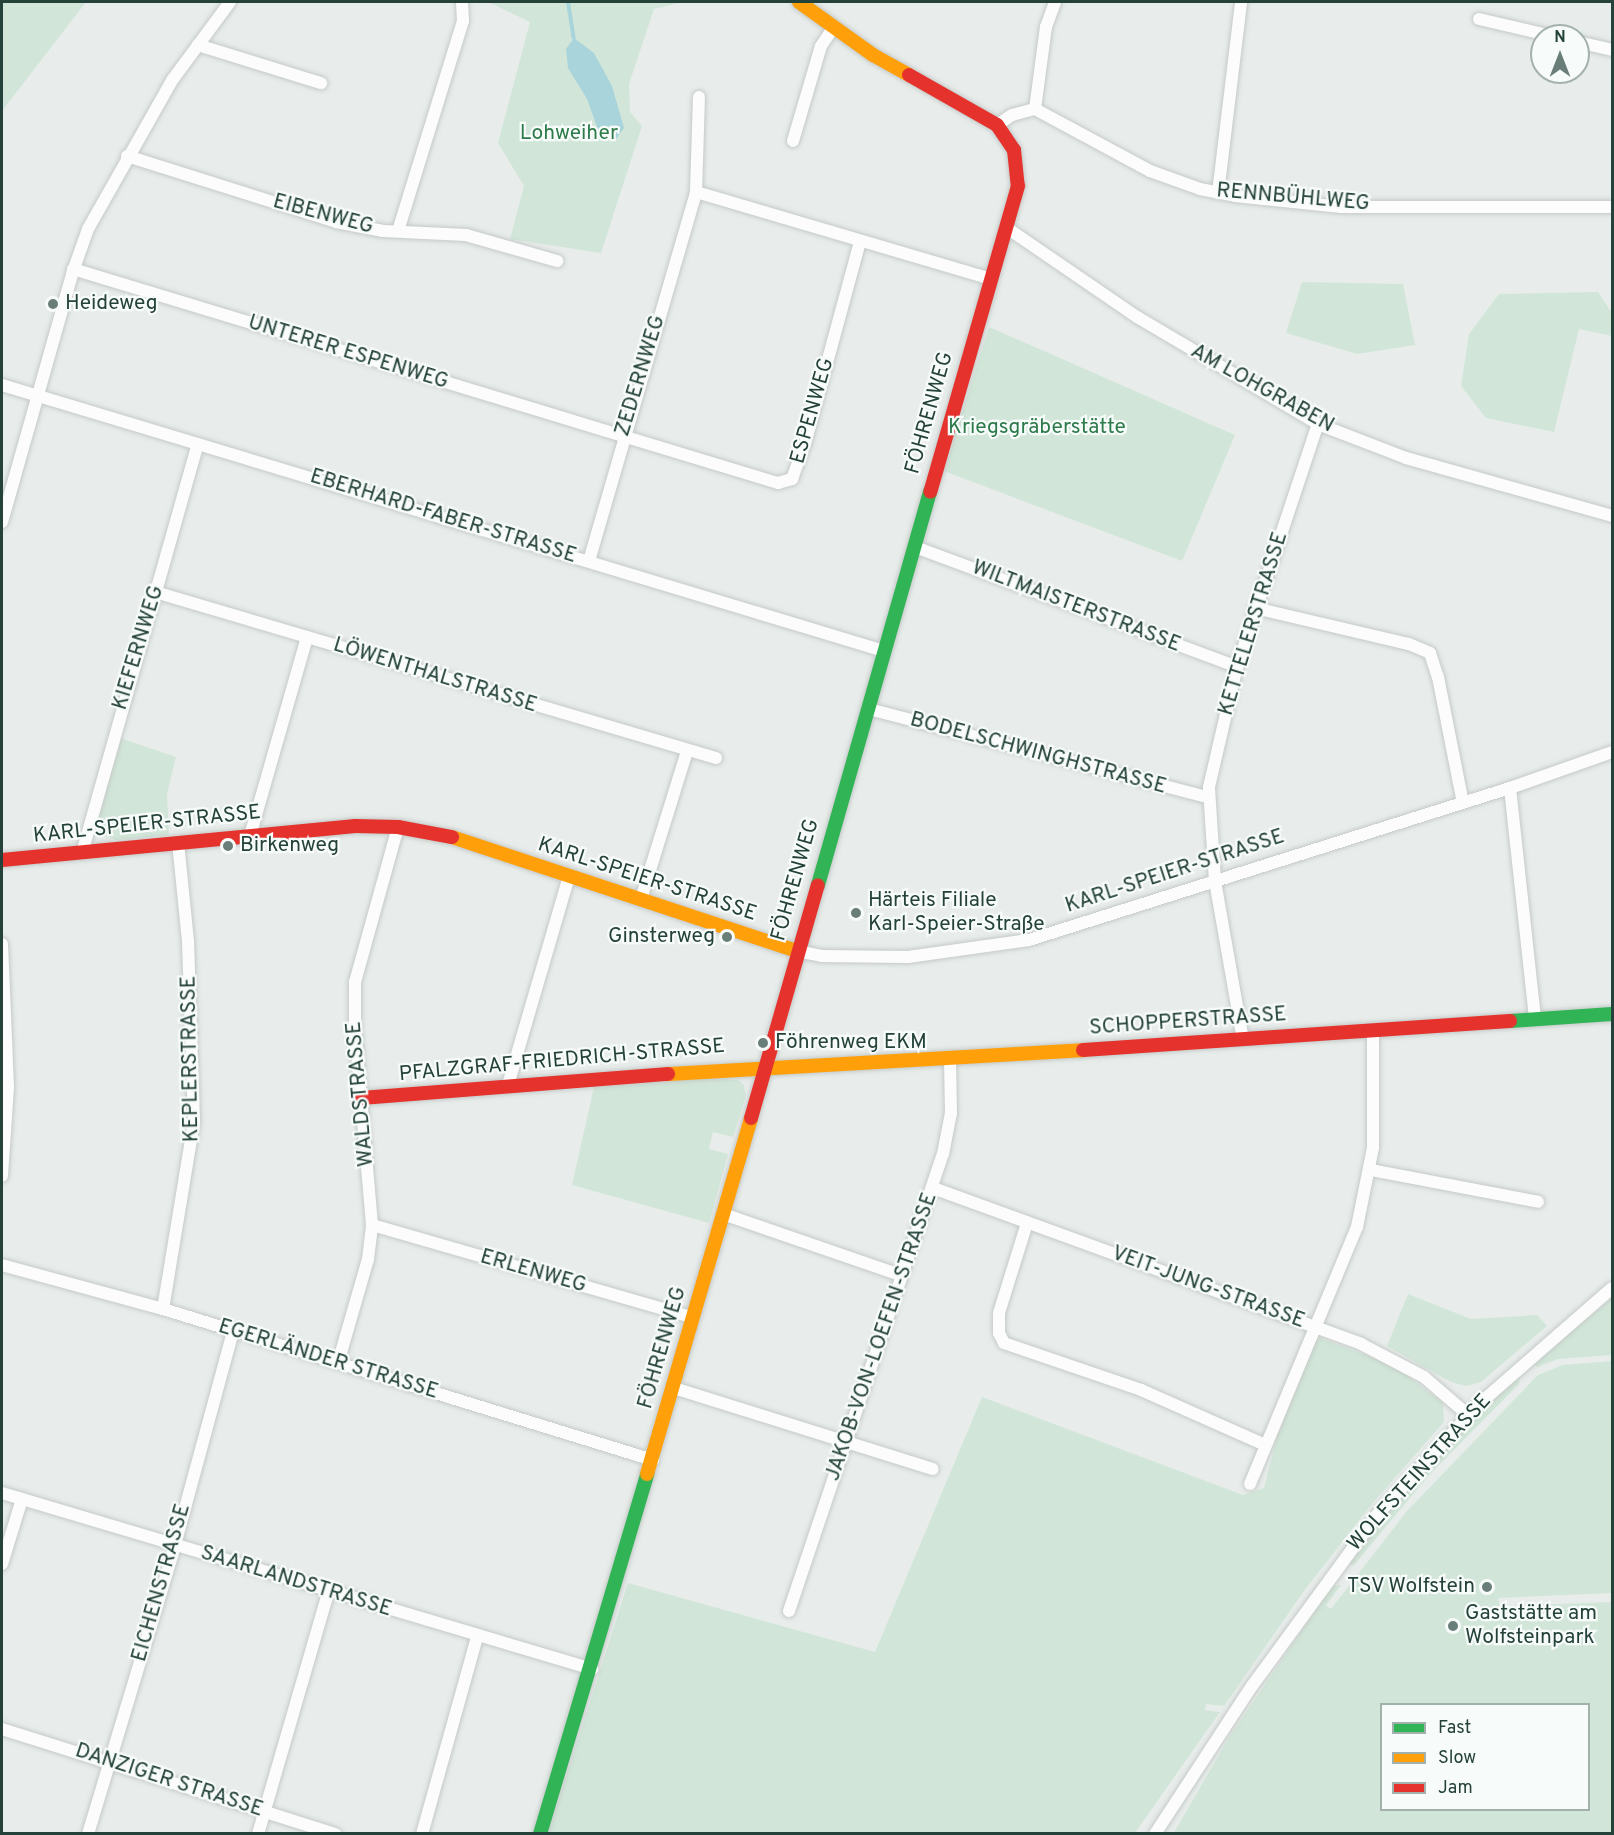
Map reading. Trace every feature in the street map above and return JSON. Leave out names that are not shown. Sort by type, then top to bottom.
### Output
[{"type":"street","points":[[2,522],[40,396],[73,269],[88,229],[173,79],[230,2]]},
{"type":"street","points":[[398,231],[463,21],[462,2]]},
{"type":"street","name":"FÖHRENWEG","points":[[540,1833],[592,1669],[674,1388],[797,951],[1018,186],[1018,165],[1014,150],[997,125],[904,74],[833,28],[799,2]]},
{"type":"street","points":[[997,125],[1012,115],[1035,109],[1046,27],[1054,2]]},
{"type":"street","points":[[1218,193],[1241,2]]},
{"type":"street","points":[[1479,19],[1530,31]]},
{"type":"street","points":[[793,141],[821,46],[833,28]]},
{"type":"street","points":[[198,45],[321,83]]},
{"type":"street","points":[[1590,45],[1612,50]]},
{"type":"street","name":"ZEDERNWEG","points":[[589,561],[623,437],[696,192],[699,97]]},
{"type":"street","name":"RENNBÜHLWEG","points":[[1035,109],[1150,171],[1218,193],[1341,207],[1612,207]]},
{"type":"street","name":"EIBENWEG","points":[[128,156],[336,222],[398,231],[466,235],[557,261]]},
{"type":"street","points":[[696,192],[991,279]]},
{"type":"street","name":"AM LOHGRABEN","points":[[1007,228],[1147,323],[1318,424],[1406,458],[1612,516]]},
{"type":"street","name":"ESPENWEG","points":[[623,437],[768,482],[792,479],[805,444],[860,241]]},
{"type":"street","name":"UNTERER ESPENWEG","points":[[73,269],[623,437]]},
{"type":"street","name":"EBERHARD-FABER-STRASSE","points":[[2,385],[884,651]]},
{"type":"street","name":"KETTELERSTRASSE","points":[[1243,1040],[1215,882],[1208,797],[1237,667],[1318,424]]},
{"type":"street","name":"KIEFERNWEG","points":[[82,853],[198,444]]},
{"type":"street","name":"WILTMAISTERSTRASSE","points":[[915,547],[1237,667]]},
{"type":"street","name":"LÖWENTHALSTRASSE","points":[[155,592],[687,752],[716,758]]},
{"type":"street","points":[[1255,608],[1409,644],[1430,653],[1438,677],[1463,803]]},
{"type":"street","points":[[250,836],[307,637]]},
{"type":"street","name":"BODELSCHWINGHSTRASSE","points":[[868,709],[1208,797]]},
{"type":"street","points":[[641,899],[687,752]]},
{"type":"street","name":"KARL-SPEIER-STRASSE","points":[[2,860],[250,836],[370,826],[398,827],[450,836],[797,951],[837,957],[908,957],[988,949],[1122,913],[1510,788],[1612,752]]},
{"type":"street","points":[[1510,788],[1535,1018]]},
{"type":"street","name":"WALDSTRASSE","points":[[338,1363],[368,1259],[372,1225],[355,1028],[355,982],[398,827]]},
{"type":"street","name":"KEPLERSTRASSE","points":[[163,1309],[193,1144],[195,1104],[188,941],[178,843]]},
{"type":"street","points":[[508,1085],[569,876]]},
{"type":"street","points":[[2,944],[8,1087],[2,1176]]},
{"type":"street","name":"SCHOPPERSTRASSE","points":[[765,1066],[950,1059],[1612,1014]]},
{"type":"street","points":[[1250,1484],[1263,1444],[1348,1254],[1371,1170],[1373,1032]]},
{"type":"street","name":"JAKOB-VON-LOEFEN-STRASSE","points":[[789,1611],[900,1275],[933,1188],[949,1134],[950,1059]]},
{"type":"street","name":"PFALZGRAF-FRIEDRICH-STRASSE","points":[[362,1098],[765,1066]]},
{"type":"street","points":[[1371,1170],[1538,1202]]},
{"type":"street","name":"VEIT-JUNG-STRASSE","points":[[933,1188],[1314,1326],[1384,1354],[1424,1377],[1468,1415]]},
{"type":"street","points":[[723,1214],[900,1275]]},
{"type":"street","points":[[1027,1223],[999,1313],[999,1333],[1004,1343],[1141,1390],[1263,1444]]},
{"type":"street","name":"ERLENWEG","points":[[372,1225],[694,1318]]},
{"type":"street","name":"EGERLÄNDER STRASSE","points":[[2,1265],[163,1309],[653,1460]]},
{"type":"street","name":"WOLFSTEINSTRASSE","points":[[1155,1833],[1353,1544],[1468,1415],[1612,1288]]},
{"type":"street","name":"EICHENSTRASSE","points":[[88,1833],[175,1545],[233,1330]]},
{"type":"street","points":[[674,1388],[933,1469]]},
{"type":"street","name":"SAARLANDSTRASSE","points":[[2,1493],[328,1593],[592,1669]]},
{"type":"street","points":[[2,1564],[22,1499]]},
{"type":"street","points":[[258,1833],[328,1593]]},
{"type":"street","points":[[422,1833],[477,1637]]},
{"type":"street","name":"DANZIGER STRASSE","points":[[2,1729],[336,1833]]},
{"type":"green space","points":[[2,2],[86,2],[2,111]]},
{"type":"green space","name":"Lohweiher","points":[[488,2],[683,2],[654,9],[629,84],[630,112],[642,126],[601,253],[510,239],[524,186],[498,143],[530,22]]},
{"type":"green space","points":[[1302,282],[1403,284],[1415,345],[1357,354],[1286,333]]},
{"type":"green space","points":[[1598,292],[1612,313],[1612,336],[1579,329],[1554,432],[1486,418],[1461,386],[1469,334],[1499,294]]},
{"type":"green space","name":"Kriegsgräberstätte","points":[[989,327],[1235,435],[1182,561],[944,471]]},
{"type":"green space","points":[[120,738],[176,757],[167,794],[169,835],[116,840],[97,834],[96,825]]},
{"type":"green space","points":[[712,1078],[738,1080],[744,1085],[746,1096],[733,1137],[713,1132],[709,1149],[728,1154],[709,1223],[572,1185],[594,1087]]},
{"type":"green space","points":[[1408,1294],[1471,1319],[1537,1315],[1547,1326],[1481,1382],[1466,1386],[1451,1382],[1387,1346]]},
{"type":"green space","points":[[1612,1298],[1612,1355],[1558,1359],[1537,1367],[1534,1364]]},
{"type":"green space","points":[[1320,1338],[1382,1361],[1405,1374],[1443,1403],[1444,1422],[1371,1505],[1304,1591],[1224,1706],[1206,1704],[1205,1710],[1220,1712],[1135,1833],[548,1834],[628,1583],[875,1652],[982,1397],[1243,1495],[1264,1488],[1278,1433],[1314,1343]]},
{"type":"green space","name":"TSV Wolfstein","points":[[1612,1361],[1612,1593],[1498,1598],[1500,1606],[1612,1602],[1612,1833],[1173,1834],[1230,1736],[1332,1586],[1341,1585],[1326,1605],[1331,1609],[1407,1511],[1538,1375],[1563,1365]]},
{"type":"green space","points":[[1521,1374],[1519,1384],[1429,1475],[1354,1565],[1349,1565],[1387,1512],[1469,1423]]},
{"type":"water","name":"Lohweiher","points":[[574,38],[594,53],[612,86],[624,128],[616,139],[600,135],[587,99],[568,68],[566,49]]},
{"type":"waterway","points":[[568,2],[574,38]]},
{"type":"traffic: fast","points":[[818,885],[930,492]]},
{"type":"traffic: fast","points":[[1510,1021],[1612,1014]]},
{"type":"traffic: fast","points":[[540,1834],[647,1474]]},
{"type":"traffic: slow","points":[[799,2],[873,55],[909,75]]},
{"type":"traffic: slow","points":[[452,837],[797,951]]},
{"type":"traffic: slow","points":[[668,1074],[1083,1050]]},
{"type":"traffic: slow","points":[[647,1474],[751,1118]]},
{"type":"traffic: jam","points":[[909,75],[997,125],[1014,150],[1018,186],[930,492]]},
{"type":"traffic: jam","points":[[2,860],[355,826],[398,827],[452,837]]},
{"type":"traffic: jam","points":[[751,1118],[818,885]]},
{"type":"traffic: jam","points":[[1083,1050],[1510,1021]]},
{"type":"traffic: jam","points":[[362,1098],[668,1074]]},
{"type":"place","name":"Heideweg","points":[[53,304]]},
{"type":"place","name":"Birkenweg","points":[[228,846]]},
{"type":"place","name":"Härteis Filiale Karl-Speier-Straße","points":[[856,913]]},
{"type":"place","name":"Ginsterweg","points":[[727,937]]},
{"type":"place","name":"Föhrenweg EKM","points":[[763,1043]]},
{"type":"place","name":"TSV Wolfstein","points":[[1487,1587]]},
{"type":"place","name":"Gaststätte am Wolfsteinpark","points":[[1453,1626]]}]
